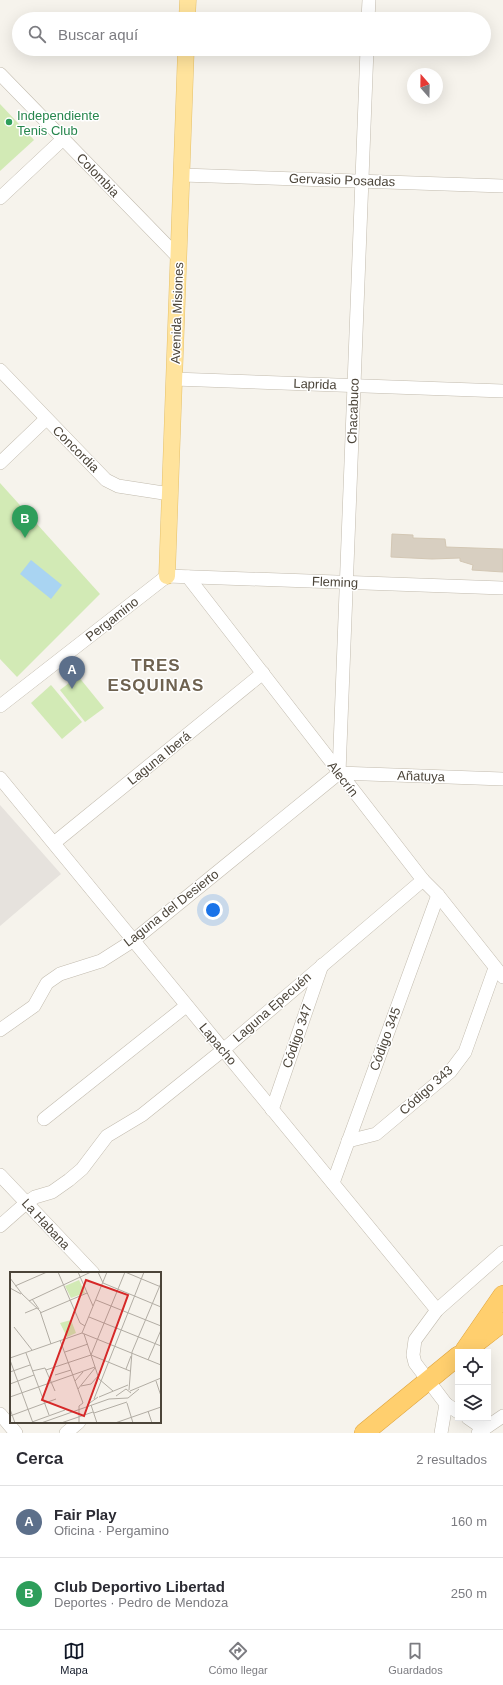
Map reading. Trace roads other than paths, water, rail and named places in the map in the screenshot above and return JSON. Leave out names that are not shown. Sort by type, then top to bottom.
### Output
[{"type":"highway","points":[[465,1349],[503,1295]]},
{"type":"highway","points":[[467,1349],[503,1322]]},
{"type":"highway","points":[[364,1433],[455,1358]]},
{"type":"main road","points":[[187,12],[188,0]]},
{"type":"main road","name":"Avenida Misiones","points":[[167,576],[186,56]]},
{"type":"street","points":[[368,12],[369,0]]},
{"type":"street","name":"Chacabuco","points":[[339,773],[367,56]]},
{"type":"street","name":"Colombia","points":[[0,74],[179,258]]},
{"type":"street","points":[[0,198],[63,139]]},
{"type":"street","name":"Gervasio Posadas","points":[[182,175],[503,186]]},
{"type":"street","name":"Concordia","points":[[0,370],[106,480],[118,486],[170,494]]},
{"type":"street","name":"Laprida","points":[[174,379],[503,391]]},
{"type":"street","points":[[0,463],[46,419]]},
{"type":"street","name":"Fleming","points":[[167,576],[503,588]]},
{"type":"street","name":"Pergamino","points":[[0,706],[167,576]]},
{"type":"street","name":"Alecrín","points":[[188,577],[423,880],[438,895],[499,972]]},
{"type":"street","name":"Laguna Iberá","points":[[54,843],[263,672]]},
{"type":"street","name":"Añatuya","points":[[339,773],[503,779]]},
{"type":"street","name":"Laguna del Desierto","points":[[0,1030],[34,1006],[47,983],[60,974],[101,961],[134,940],[339,773]]},
{"type":"street","name":"Lapacho","points":[[0,778],[437,1310]]},
{"type":"street","name":"Laguna Epecuén","points":[[0,1226],[26,1203],[52,1192],[69,1180],[82,1169],[107,1136],[142,1114],[223,1050],[323,963],[423,880]]},
{"type":"street","name":"Código 345","points":[[333,1183],[438,895]]},
{"type":"street","name":"Código 347","points":[[272,1110],[323,963]]},
{"type":"street","name":"Código 343","points":[[348,1140],[376,1134],[450,1072],[465,1052],[499,972]]},
{"type":"street","points":[[44,1119],[186,1006]]},
{"type":"street","name":"La Habana","points":[[0,1175],[92,1272]]},
{"type":"street","points":[[455,1410],[446,1404],[416,1363],[413,1355],[415,1340],[437,1310],[503,1252]]},
{"type":"street","points":[[441,1433],[446,1404]]},
{"type":"street","points":[[0,1414],[16,1433]]},
{"type":"street","points":[[471,1421],[481,1431],[503,1416]]},
{"type":"street","points":[[66,1433],[78,1423]]},
{"type":"water","points":[[31,560],[62,585],[51,599],[20,574]]},
{"type":"place","name":"Independiente Tenis Club","points":[[9,122]]},
{"type":"place","name":"Club Deportivo Libertad","points":[[25,538]]},
{"type":"place","name":"Fair Play","points":[[72,689]]},
{"type":"district","name":"TRES ESQUINAS","points":[[156,675]]}]
